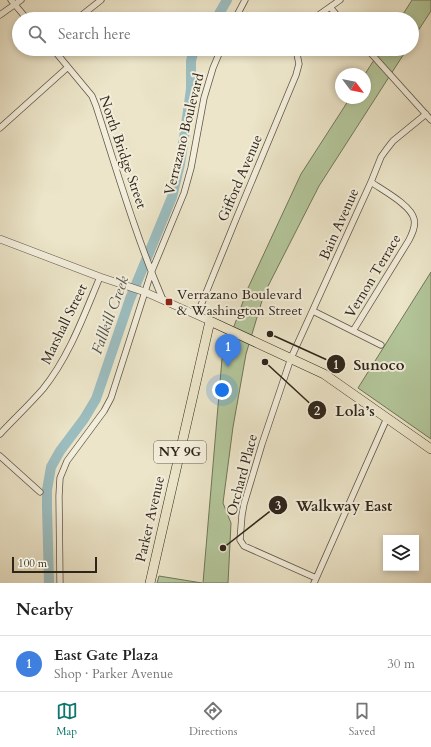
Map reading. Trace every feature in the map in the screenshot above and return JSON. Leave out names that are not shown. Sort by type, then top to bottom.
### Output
[{"type":"main road","points":[[210,321],[324,374],[431,448]]},
{"type":"main road","name":"Parker Avenue","points":[[150,583],[210,321]]},
{"type":"street","points":[[0,15],[13,2],[21,0]]},
{"type":"street","points":[[86,12],[102,0]]},
{"type":"street","points":[[239,12],[245,0]]},
{"type":"street","points":[[323,12],[340,0]]},
{"type":"street","points":[[13,2],[21,12]]},
{"type":"street","points":[[330,7],[334,12]]},
{"type":"street","name":"North Bridge Street","points":[[59,56],[92,96],[142,247],[163,300]]},
{"type":"street","name":"Verrazano Boulevard","points":[[60,583],[60,478],[70,457],[108,405],[143,292],[184,193],[191,168],[204,98],[212,68],[218,56]]},
{"type":"street","name":"Gifford Avenue","points":[[197,315],[296,75],[299,64],[297,56]]},
{"type":"street","points":[[373,56],[431,120]]},
{"type":"street","points":[[0,128],[68,67]]},
{"type":"street","name":"Bain Avenue","points":[[291,358],[381,157],[393,142],[426,114]]},
{"type":"street","name":"Vernon Terrace","points":[[353,331],[414,230],[414,219],[408,209],[371,182]]},
{"type":"street","points":[[0,239],[143,292],[210,321]]},
{"type":"street","name":"Marshall Street","points":[[0,434],[51,378],[68,350],[83,319],[100,277]]},
{"type":"street","name":"Vernon Terrace","points":[[313,311],[381,345]]},
{"type":"street","name":"Orchard Place","points":[[291,358],[262,444],[244,504],[240,540],[244,546],[315,581]]},
{"type":"street","points":[[315,581],[388,418]]},
{"type":"street","points":[[0,456],[40,492]]},
{"type":"green space","points":[[412,0],[431,0],[431,11],[419,29],[419,12],[404,12]]},
{"type":"green space","points":[[377,56],[403,56],[319,186],[264,294],[246,354],[233,427],[223,503],[231,523],[228,583],[203,583],[222,359],[248,288],[301,174],[346,104],[371,104],[371,68],[369,68]]},
{"type":"green space","points":[[431,272],[431,439],[358,388]]},
{"type":"green space","points":[[159,576],[202,583],[157,583]]},
{"type":"waterway","name":"Fallkill Creek","points":[[220,12],[227,0]]},
{"type":"waterway","name":"Fallkill Creek","points":[[49,583],[47,490],[51,467],[60,451],[84,419],[96,399],[130,299],[172,197],[180,164],[188,111],[191,89],[192,56]]},
{"type":"place","name":"Verrazano Boulevard & Washington Street","points":[[169,302]]},
{"type":"place","name":"Sunoco","points":[[270,334]]},
{"type":"place","name":"Lola’s","points":[[265,362]]},
{"type":"place","name":"East Gate Plaza","points":[[228,367]]},
{"type":"place","name":"Walkway East","points":[[223,548]]}]
